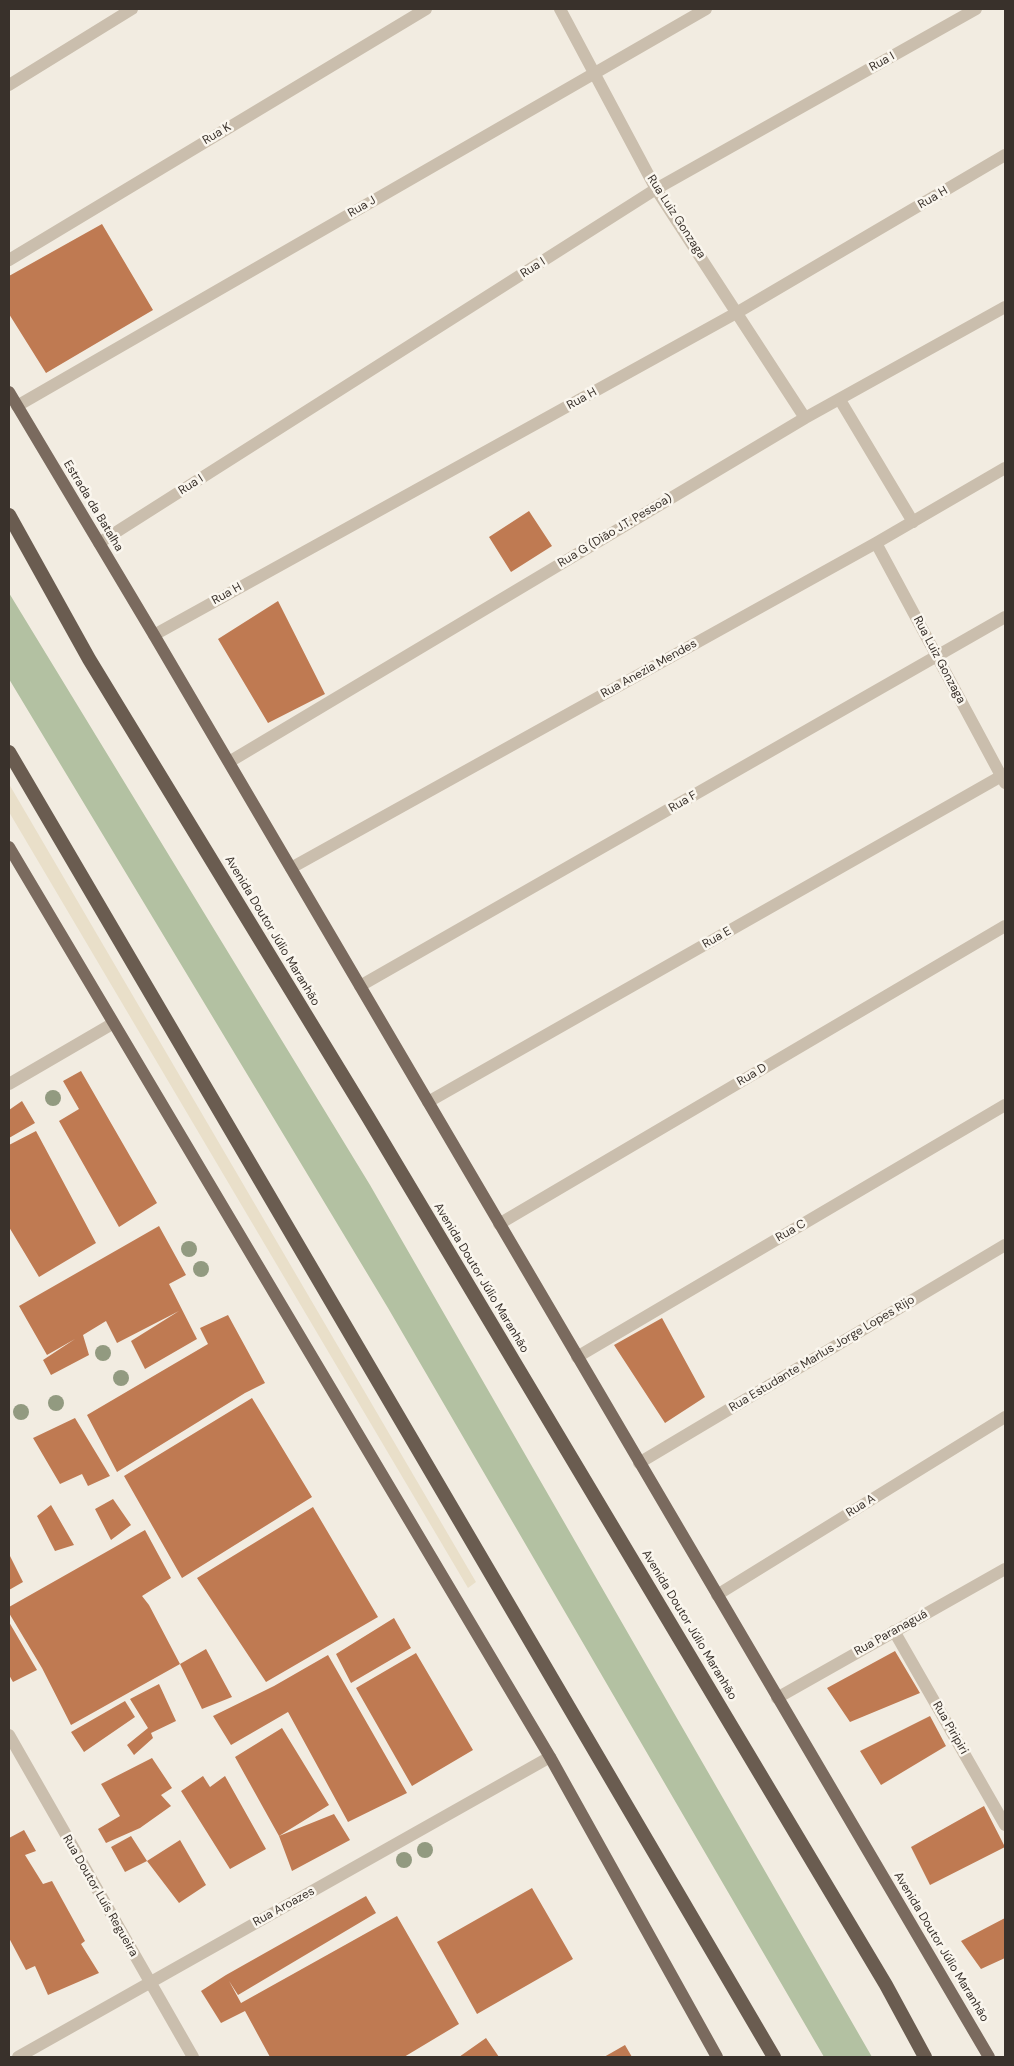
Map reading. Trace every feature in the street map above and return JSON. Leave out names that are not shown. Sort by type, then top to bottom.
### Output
[{"type":"highway","name":"Avenida Doutor Júlio Maranhão","points":[[9,515],[89,659],[378,1134],[886,1985],[925,2057]]},
{"type":"highway","points":[[9,752],[774,2057]]},
{"type":"main road","name":"Estrada da Batalha","points":[[9,392],[154,635]]},
{"type":"main road","name":"Avenida Doutor Júlio Maranhão","points":[[154,635],[989,2057]]},
{"type":"main road","points":[[9,847],[112,1024],[550,1757],[717,2057]]},
{"type":"street","points":[[9,85],[132,9]]},
{"type":"street","name":"Rua K","points":[[9,260],[426,9]]},
{"type":"street","name":"Rua Luiz Gonzaga","points":[[560,9],[656,190],[738,312],[805,418]]},
{"type":"street","name":"Rua J","points":[[17,406],[706,9]]},
{"type":"street","name":"Rua I","points":[[99,543],[656,190],[976,9]]},
{"type":"street","name":"Rua H","points":[[154,635],[738,312],[1005,155]]},
{"type":"street","name":"Rua G (Dião J.T. Pessoa)","points":[[229,762],[805,418],[1005,307]]},
{"type":"street","points":[[840,400],[913,522]]},
{"type":"street","name":"Rua Anezia Mendes","points":[[291,868],[876,543],[1005,468]]},
{"type":"street","name":"Rua Luiz Gonzaga","points":[[876,543],[1004,778]]},
{"type":"street","name":"Rua F","points":[[360,986],[937,658],[1005,617]]},
{"type":"street","name":"Rua E","points":[[428,1102],[1004,778]]},
{"type":"street","name":"Rua D","points":[[500,1224],[1005,926]]},
{"type":"street","points":[[9,1084],[112,1024]]},
{"type":"street","name":"Rua C","points":[[577,1357],[1005,1105]]},
{"type":"street","name":"Rua Estudante Marlus Jorge Lopes Rijo","points":[[639,1463],[1005,1245]]},
{"type":"street","name":"Rua A","points":[[716,1595],[1005,1417]]},
{"type":"street","name":"Rua Paranaguá","points":[[777,1698],[1005,1569]]},
{"type":"street","name":"Rua Piripiri","points":[[894,1631],[1005,1825]]},
{"type":"street","name":"Rua Doutor Luís Regueira","points":[[9,1735],[193,2057]]},
{"type":"street","name":"Rua Aroazes","points":[[18,2057],[550,1757]]},
{"type":"green space","points":[[9,593],[370,1185],[872,2057],[824,2057],[388,1308],[9,679]]},
{"type":"shaded area","points":[[9,784],[476,1582],[468,1588],[9,812]]},
{"type":"building","points":[[102,224],[153,310],[46,373],[9,314],[9,276]]},
{"type":"building","points":[[529,511],[552,546],[511,572],[489,537]]},
{"type":"building","points":[[278,601],[325,694],[268,723],[218,639]]},
{"type":"building","points":[[81,1071],[157,1203],[119,1227],[59,1121],[79,1109],[63,1081]]},
{"type":"building","points":[[22,1101],[35,1123],[9,1138],[9,1110]]},
{"type":"building","points":[[36,1131],[96,1243],[39,1277],[9,1227],[9,1145]]},
{"type":"building","points":[[159,1226],[186,1275],[169,1284],[197,1339],[145,1369],[131,1341],[179,1311],[117,1343],[106,1321],[83,1335],[89,1355],[51,1375],[43,1360],[75,1339],[47,1355],[19,1306]]},
{"type":"building","points":[[228,1315],[265,1383],[245,1393],[117,1472],[87,1415],[208,1344],[200,1328]]},
{"type":"building","points":[[662,1318],[705,1397],[665,1423],[614,1345]]},
{"type":"building","points":[[252,1398],[312,1497],[182,1578],[124,1476]]},
{"type":"building","points":[[75,1418],[110,1476],[88,1486],[82,1474],[60,1484],[33,1438]]},
{"type":"building","points":[[113,1499],[131,1525],[111,1540],[95,1509]]},
{"type":"building","points":[[51,1505],[74,1545],[55,1551],[37,1516]]},
{"type":"building","points":[[313,1507],[378,1617],[266,1682],[197,1578]]},
{"type":"building","points":[[145,1530],[171,1578],[142,1596],[149,1605],[180,1664],[71,1725],[42,1668],[9,1613],[9,1607]]},
{"type":"building","points":[[9,1554],[23,1582],[9,1590]]},
{"type":"building","points":[[394,1618],[411,1648],[351,1683],[336,1654]]},
{"type":"building","points":[[9,1622],[37,1670],[13,1682],[9,1675]]},
{"type":"building","points":[[206,1649],[232,1697],[202,1709],[180,1664]]},
{"type":"building","points":[[895,1651],[920,1693],[850,1722],[827,1688]]},
{"type":"building","points":[[416,1653],[473,1750],[412,1786],[356,1688]]},
{"type":"building","points":[[328,1655],[407,1793],[348,1822],[288,1712],[231,1745],[213,1716],[274,1686]]},
{"type":"building","points":[[159,1684],[176,1721],[151,1733],[153,1738],[134,1755],[127,1745],[148,1728],[130,1699]]},
{"type":"building","points":[[125,1701],[135,1717],[84,1752],[71,1732]]},
{"type":"building","points":[[930,1716],[946,1746],[881,1785],[860,1751]]},
{"type":"building","points":[[282,1728],[329,1805],[279,1836],[235,1757]]},
{"type":"building","points":[[152,1758],[172,1788],[161,1795],[171,1806],[140,1828],[106,1843],[98,1829],[120,1816],[101,1784]]},
{"type":"building","points":[[203,1776],[210,1787],[225,1776],[266,1849],[230,1869],[181,1791]]},
{"type":"building","points":[[984,1806],[1005,1847],[930,1885],[911,1847]]},
{"type":"building","points":[[334,1814],[350,1840],[292,1871],[279,1836]]},
{"type":"building","points":[[24,1830],[36,1851],[25,1855],[43,1884],[52,1881],[85,1941],[81,1944],[99,1973],[48,1995],[35,1966],[26,1970],[9,1938],[9,1838]]},
{"type":"building","points":[[131,1836],[147,1861],[125,1872],[111,1847]]},
{"type":"building","points":[[180,1840],[206,1885],[179,1903],[147,1861]]},
{"type":"building","points":[[532,1888],[573,1959],[477,2014],[437,1942]]},
{"type":"building","points":[[366,1896],[376,1913],[238,1995],[229,1981],[241,2003],[397,1916],[459,2024],[404,2057],[270,2057],[245,2011],[221,2023],[201,1991]]},
{"type":"building","points":[[1005,1918],[1005,1958],[981,1969],[961,1941]]},
{"type":"building","points":[[486,2038],[499,2057],[459,2057]]},
{"type":"building","points":[[625,2045],[632,2057],[604,2057]]}]
